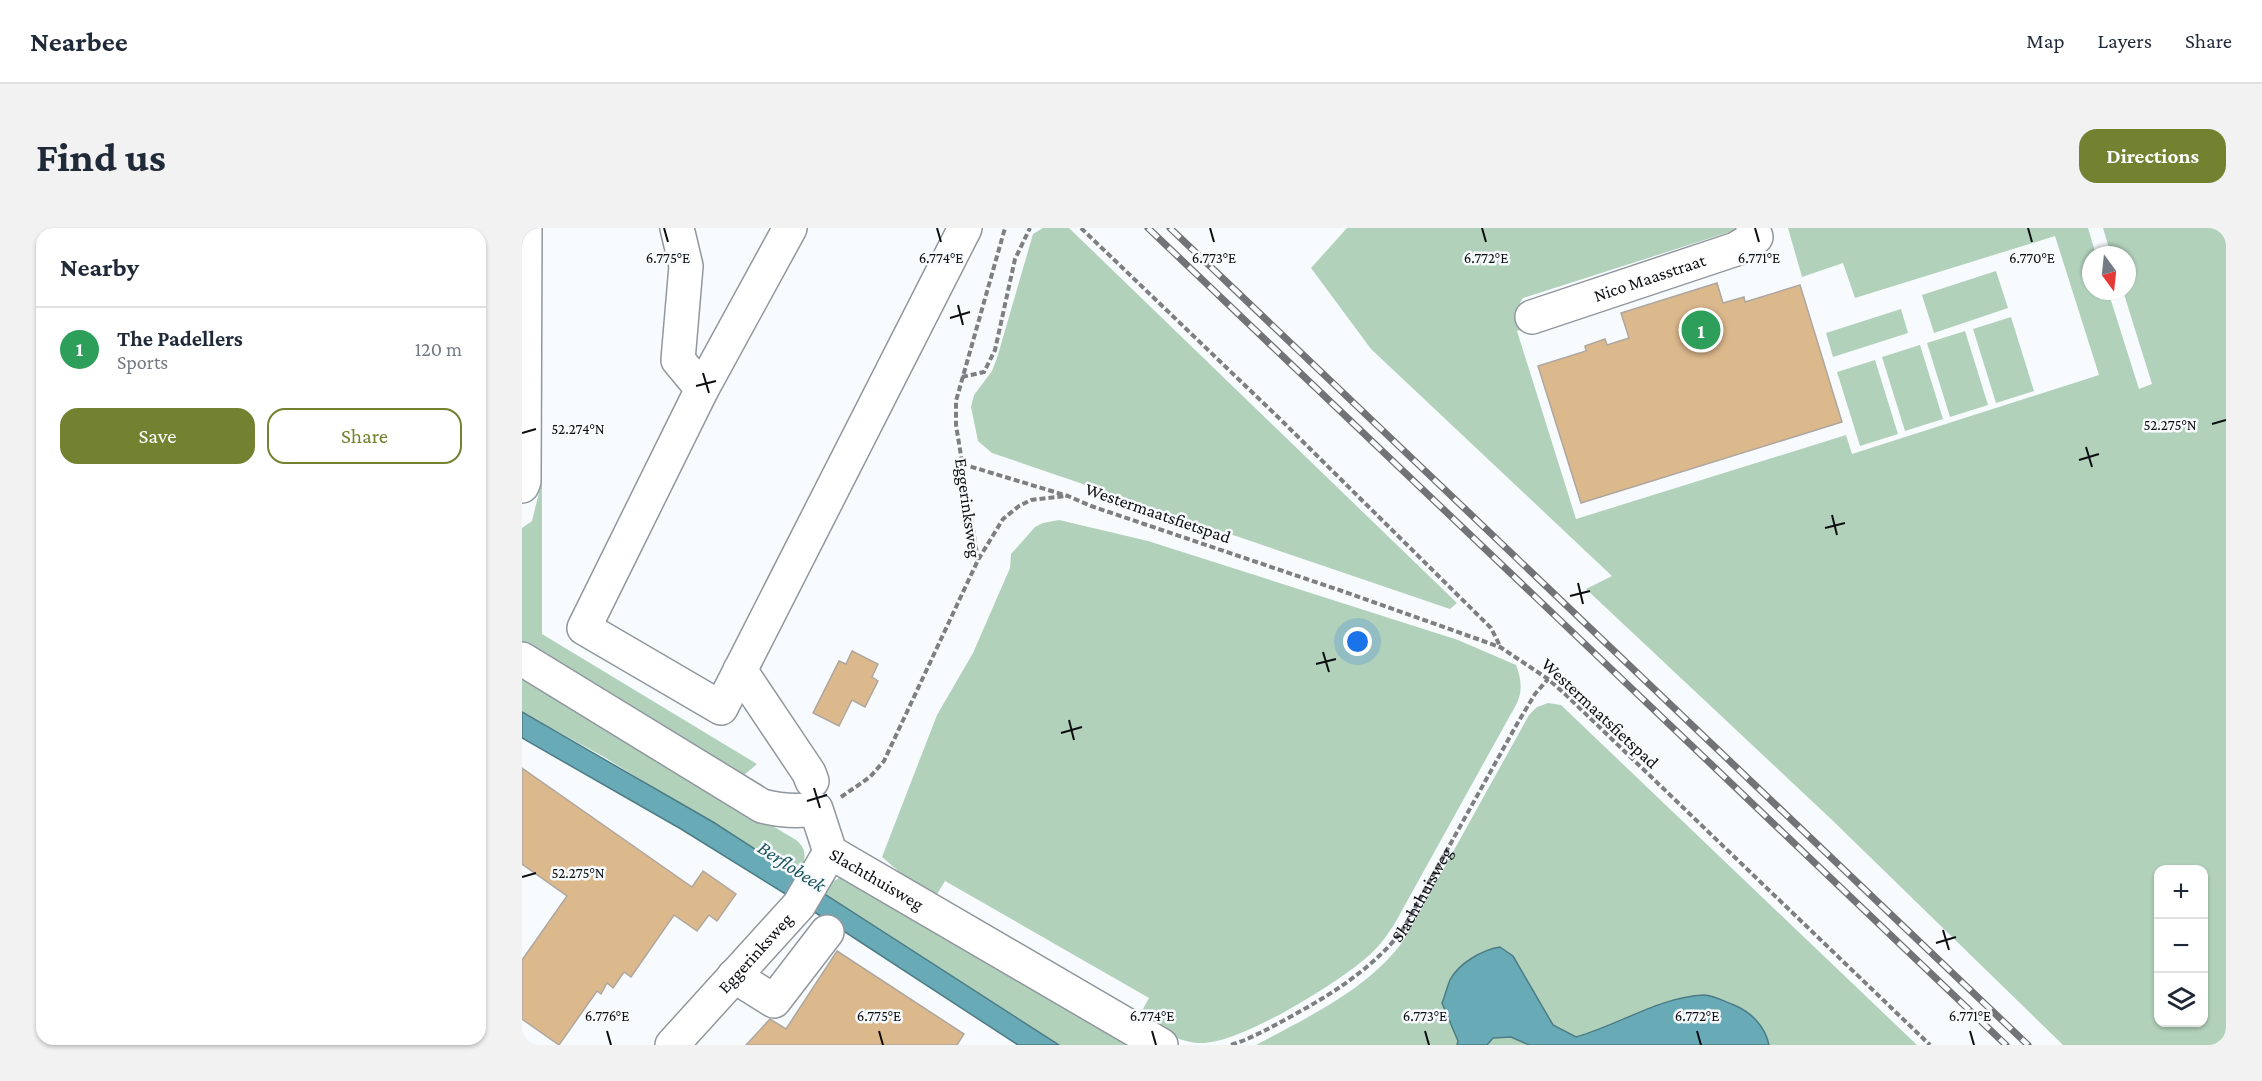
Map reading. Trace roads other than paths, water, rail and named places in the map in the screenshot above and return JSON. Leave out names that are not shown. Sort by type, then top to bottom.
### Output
[{"type":"street","points":[[522,486],[524,481],[525,228]]},
{"type":"street","points":[[677,228],[686,266],[678,360],[702,389]]},
{"type":"street","points":[[790,228],[702,389],[584,628],[721,708],[965,228]]},
{"type":"street","name":"Nico Maasstraat","points":[[1532,317],[1736,249],[1756,237],[1753,228]]},
{"type":"street","points":[[522,659],[747,799],[762,806],[782,811],[800,812],[814,795]]},
{"type":"street","name":"Slachthuisweg","points":[[740,670],[809,772],[814,795],[814,879],[1161,1045]]},
{"type":"street","name":"Eggerinksweg","points":[[672,1045],[734,976],[814,879]]},
{"type":"street","points":[[734,976],[774,1002],[827,932]]},
{"type":"water","points":[[522,712],[713,822],[1059,1045],[1018,1045],[816,913],[681,829],[522,738]]},
{"type":"water","points":[[1500,947],[1513,956],[1553,1025],[1576,1037],[1655,1006],[1704,995],[1734,1005],[1746,1012],[1761,1026],[1769,1045],[1529,1045],[1511,1037],[1493,1038],[1487,1045],[1457,1045],[1458,1041],[1442,1003],[1450,980],[1459,968],[1472,958]]},
{"type":"railway","points":[[1148,228],[2006,1045]]},
{"type":"railway","points":[[1170,228],[2028,1045]]},
{"type":"place","name":"The Padellers","points":[[1701,330]]},
{"type":"water label","name":"Berflobeek","points":[[792,866]]}]
